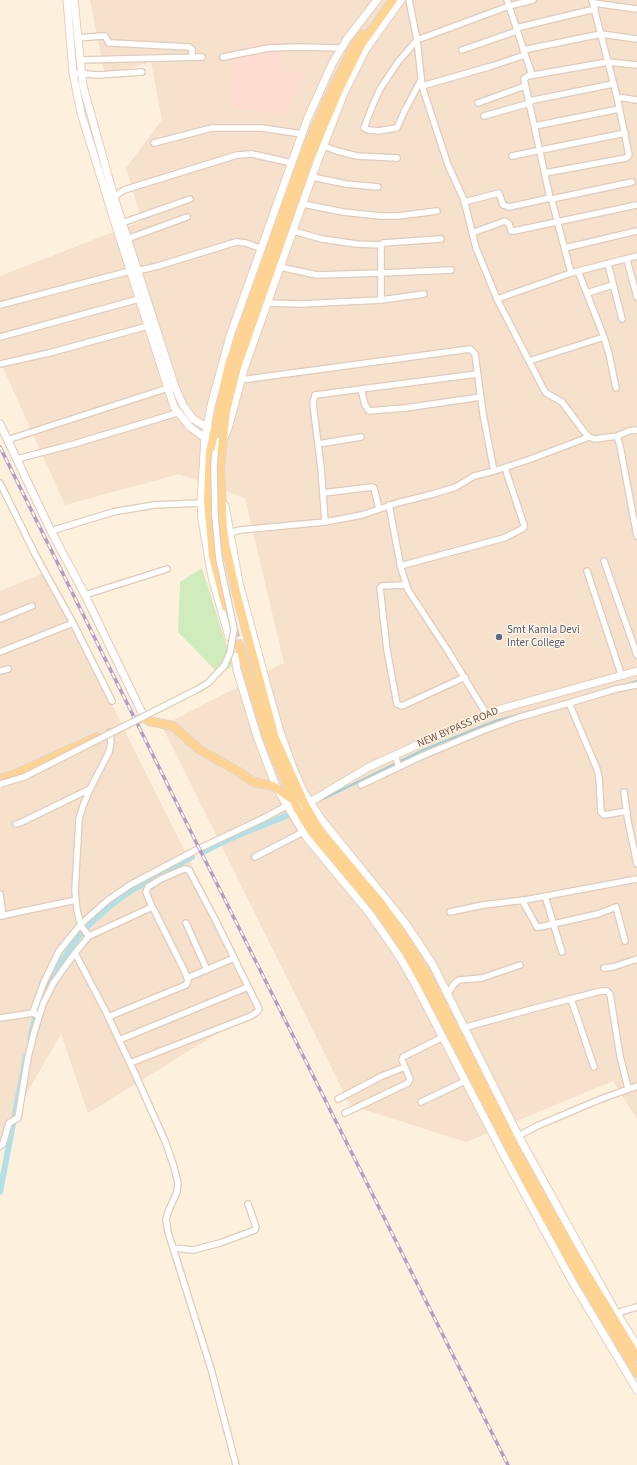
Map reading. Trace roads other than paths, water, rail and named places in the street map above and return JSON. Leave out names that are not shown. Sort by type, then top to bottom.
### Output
[{"type":"main road","points":[[67,0],[73,73],[81,113],[134,271],[178,394],[187,412],[193,419],[210,429],[223,432]]},
{"type":"main road","points":[[74,0],[83,86],[127,238],[139,299],[170,398],[177,413],[190,427],[214,441]]},
{"type":"main road","points":[[377,0],[347,39],[332,64],[302,134],[230,336],[211,406],[210,429],[220,466],[220,485],[226,548],[237,596],[276,738],[321,832],[381,903],[404,936],[428,976],[527,1168],[573,1250],[637,1357]]},
{"type":"main road","points":[[210,429],[229,364],[303,156],[328,98],[355,44],[387,0]]},
{"type":"main road","points":[[226,607],[213,556],[208,499],[210,452],[214,441],[223,432],[226,411],[237,367],[310,158],[339,90],[361,45],[393,0]]},
{"type":"main road","points":[[229,637],[212,577],[201,503],[214,441],[229,426],[241,380],[312,177],[344,93],[366,49],[401,0]]},
{"type":"main road","points":[[170,398],[178,394]]},
{"type":"main road","points":[[0,424],[51,531],[85,595],[144,717],[149,721],[173,726],[200,750],[242,773],[253,782],[270,785],[277,789],[380,913],[402,945],[435,1004],[525,1180],[571,1263],[637,1373]]},
{"type":"main road","points":[[220,485],[224,498],[229,533],[239,582],[280,732],[308,804],[406,924],[433,965],[518,1136],[616,1313],[637,1346]]},
{"type":"main road","points":[[239,644],[268,741],[302,832],[370,914],[399,956],[573,1283],[637,1390]]},
{"type":"main road","points":[[235,656],[237,670],[258,739],[277,789]]},
{"type":"main road","name":"NEW BYPASS ROAD","points":[[292,806],[308,804],[369,767],[397,762],[450,730],[497,710],[621,674],[637,671]]},
{"type":"main road","points":[[0,778],[13,775],[144,717]]},
{"type":"main road","points":[[0,785],[13,775]]},
{"type":"street","points":[[409,0],[417,40],[422,86],[448,165],[464,202],[476,248],[497,299],[529,361],[546,393],[562,402],[589,437],[595,439],[617,436],[628,431],[637,430]]},
{"type":"street","points":[[422,79],[397,128],[378,131],[364,128],[380,89],[398,62],[417,40],[508,3],[534,0]]},
{"type":"street","points":[[508,3],[532,75]]},
{"type":"street","points":[[545,173],[626,158],[630,153],[593,4]]},
{"type":"street","points":[[462,50],[516,29],[593,4],[637,9]]},
{"type":"street","points":[[422,86],[492,66],[524,52],[601,34],[637,39]]},
{"type":"street","points":[[77,38],[105,36],[109,43],[190,47],[192,49],[192,57]]},
{"type":"street","points":[[223,57],[269,48],[298,46],[342,48]]},
{"type":"street","points":[[80,60],[202,57]]},
{"type":"street","points":[[571,273],[551,198],[524,79],[532,75],[608,62],[637,65]]},
{"type":"street","points":[[73,73],[98,76],[142,72]]},
{"type":"street","points":[[484,116],[530,102],[614,84]]},
{"type":"street","points":[[478,103],[526,86]]},
{"type":"street","points":[[617,97],[637,100]]},
{"type":"street","points":[[535,126],[619,109]]},
{"type":"street","points":[[154,143],[212,128],[262,128],[302,134]]},
{"type":"street","points":[[512,156],[540,149],[625,133]]},
{"type":"street","points":[[324,146],[357,156],[397,158]]},
{"type":"street","points":[[114,197],[124,190],[237,155],[252,154],[292,162]]},
{"type":"street","points":[[312,177],[346,184],[378,187]]},
{"type":"street","points":[[464,202],[499,194],[503,205],[509,207],[632,182]]},
{"type":"street","points":[[122,223],[190,200]]},
{"type":"street","points":[[303,204],[355,214],[381,216],[398,216],[437,211]]},
{"type":"street","points":[[472,233],[505,221],[509,224],[511,231],[514,231],[637,205]]},
{"type":"street","points":[[127,238],[187,217]]},
{"type":"street","points":[[293,231],[322,239],[381,245],[384,243],[441,239]]},
{"type":"street","points":[[565,248],[637,231]]},
{"type":"street","points":[[0,305],[185,259],[236,242],[246,243],[262,249]]},
{"type":"street","points":[[381,245],[381,300]]},
{"type":"street","points":[[497,299],[571,273],[627,260],[637,256]]},
{"type":"street","points":[[627,260],[637,297]]},
{"type":"street","points":[[608,264],[622,319]]},
{"type":"street","points":[[280,268],[317,275],[451,270]]},
{"type":"street","points":[[578,271],[604,337],[616,388]]},
{"type":"street","points":[[587,293],[613,285]]},
{"type":"street","points":[[268,303],[301,304],[381,300],[424,294]]},
{"type":"street","points":[[0,337],[139,299]]},
{"type":"street","points":[[0,364],[49,354],[148,326]]},
{"type":"street","points":[[529,361],[604,337]]},
{"type":"street","points":[[241,380],[469,349],[472,350],[475,354],[477,374],[494,471]]},
{"type":"street","points":[[325,522],[313,404],[315,395],[477,374]]},
{"type":"street","points":[[7,440],[168,388]]},
{"type":"street","points":[[361,389],[365,405],[369,411],[405,408],[481,397]]},
{"type":"street","points":[[17,459],[74,444],[177,413]]},
{"type":"street","points":[[617,436],[637,536]]},
{"type":"street","points":[[318,444],[361,437]]},
{"type":"street","points":[[229,533],[240,530],[325,522],[362,515],[389,505],[456,487],[474,476],[505,468],[589,437]]},
{"type":"street","points":[[0,785],[24,777],[198,689],[208,683],[224,666],[230,653],[234,629],[219,558],[214,517],[214,441]]},
{"type":"street","points":[[400,566],[504,538],[522,530],[524,524],[505,468]]},
{"type":"street","points":[[0,483],[36,556],[112,701]]},
{"type":"street","points":[[323,493],[372,487],[374,488],[379,508]]},
{"type":"street","points":[[51,531],[113,512],[154,505],[201,503]]},
{"type":"street","points":[[389,505],[400,566],[405,584],[422,613],[465,677],[487,715]]},
{"type":"street","points":[[604,561],[637,655]]},
{"type":"street","points":[[85,595],[167,569]]},
{"type":"street","points":[[587,570],[621,674]]},
{"type":"street","points":[[405,584],[382,586],[380,588],[387,650],[397,704],[402,706],[465,677]]},
{"type":"street","points":[[0,619],[32,606]]},
{"type":"street","points":[[0,652],[72,623]]},
{"type":"street","points":[[0,672],[8,669]]},
{"type":"street","points":[[361,785],[397,762],[422,756],[494,726],[616,689],[637,685]]},
{"type":"street","points":[[569,703],[600,778],[601,812],[604,815],[627,811]]},
{"type":"street","points":[[89,935],[81,925],[76,900],[75,876],[79,819],[90,789],[109,752],[111,742],[110,732]]},
{"type":"street","points":[[16,824],[90,789]]},
{"type":"street","points":[[624,792],[637,864]]},
{"type":"street","points":[[0,1146],[3,1144],[8,1123],[18,1118],[36,1015],[44,982],[59,951],[81,925],[108,900],[130,885],[196,850],[292,806]]},
{"type":"street","points":[[255,856],[302,832]]},
{"type":"street","points":[[108,1017],[186,985],[187,978],[146,892],[148,887],[161,879],[187,869],[234,958],[258,1006],[258,1011],[255,1014],[130,1063]]},
{"type":"street","points":[[450,912],[482,905],[522,900],[637,879]]},
{"type":"street","points":[[0,894],[1,916],[76,900]]},
{"type":"street","points":[[545,896],[562,952]]},
{"type":"street","points":[[522,900],[537,927],[598,914],[616,907],[625,941]]},
{"type":"street","points":[[36,1015],[54,982],[89,935],[152,907]]},
{"type":"street","points":[[186,923],[207,970]]},
{"type":"street","points":[[75,953],[108,1017],[165,1141],[178,1183],[177,1192],[166,1220],[168,1232],[211,1369],[236,1465]]},
{"type":"street","points":[[187,978],[234,958]]},
{"type":"street","points":[[604,968],[613,967],[637,959]]},
{"type":"street","points":[[448,995],[459,980],[482,978],[520,965]]},
{"type":"street","points":[[119,1040],[248,987]]},
{"type":"street","points":[[464,1028],[571,998],[606,990],[609,992],[628,1088]]},
{"type":"street","points":[[571,998],[594,1067]]},
{"type":"street","points":[[0,1018],[36,1015]]},
{"type":"street","points":[[345,1114],[408,1083],[410,1079],[402,1058],[405,1055],[443,1038]]},
{"type":"street","points":[[338,1099],[382,1076],[405,1067]]},
{"type":"street","points":[[421,1102],[465,1081]]},
{"type":"street","points":[[518,1136],[537,1126],[628,1088],[637,1086]]},
{"type":"street","points":[[173,1248],[193,1250],[220,1243],[255,1230],[256,1227],[248,1204]]},
{"type":"street","points":[[616,1313],[637,1307]]},
{"type":"waterway","points":[[621,686],[637,681]]},
{"type":"waterway","points":[[323,799],[423,750],[495,721],[538,709]]},
{"type":"waterway","points":[[205,851],[229,839],[288,815]]},
{"type":"waterway","points":[[30,1038],[35,1018],[55,972],[78,937],[111,905],[132,890],[192,857]]},
{"type":"waterway","points":[[0,1192],[26,1056]]},
{"type":"tunnel","points":[[226,607],[239,644]]},
{"type":"railway","points":[[0,447],[508,1465]]},
{"type":"place","name":"Smt Kamla Devi Inter College","points":[[499,637]]}]
